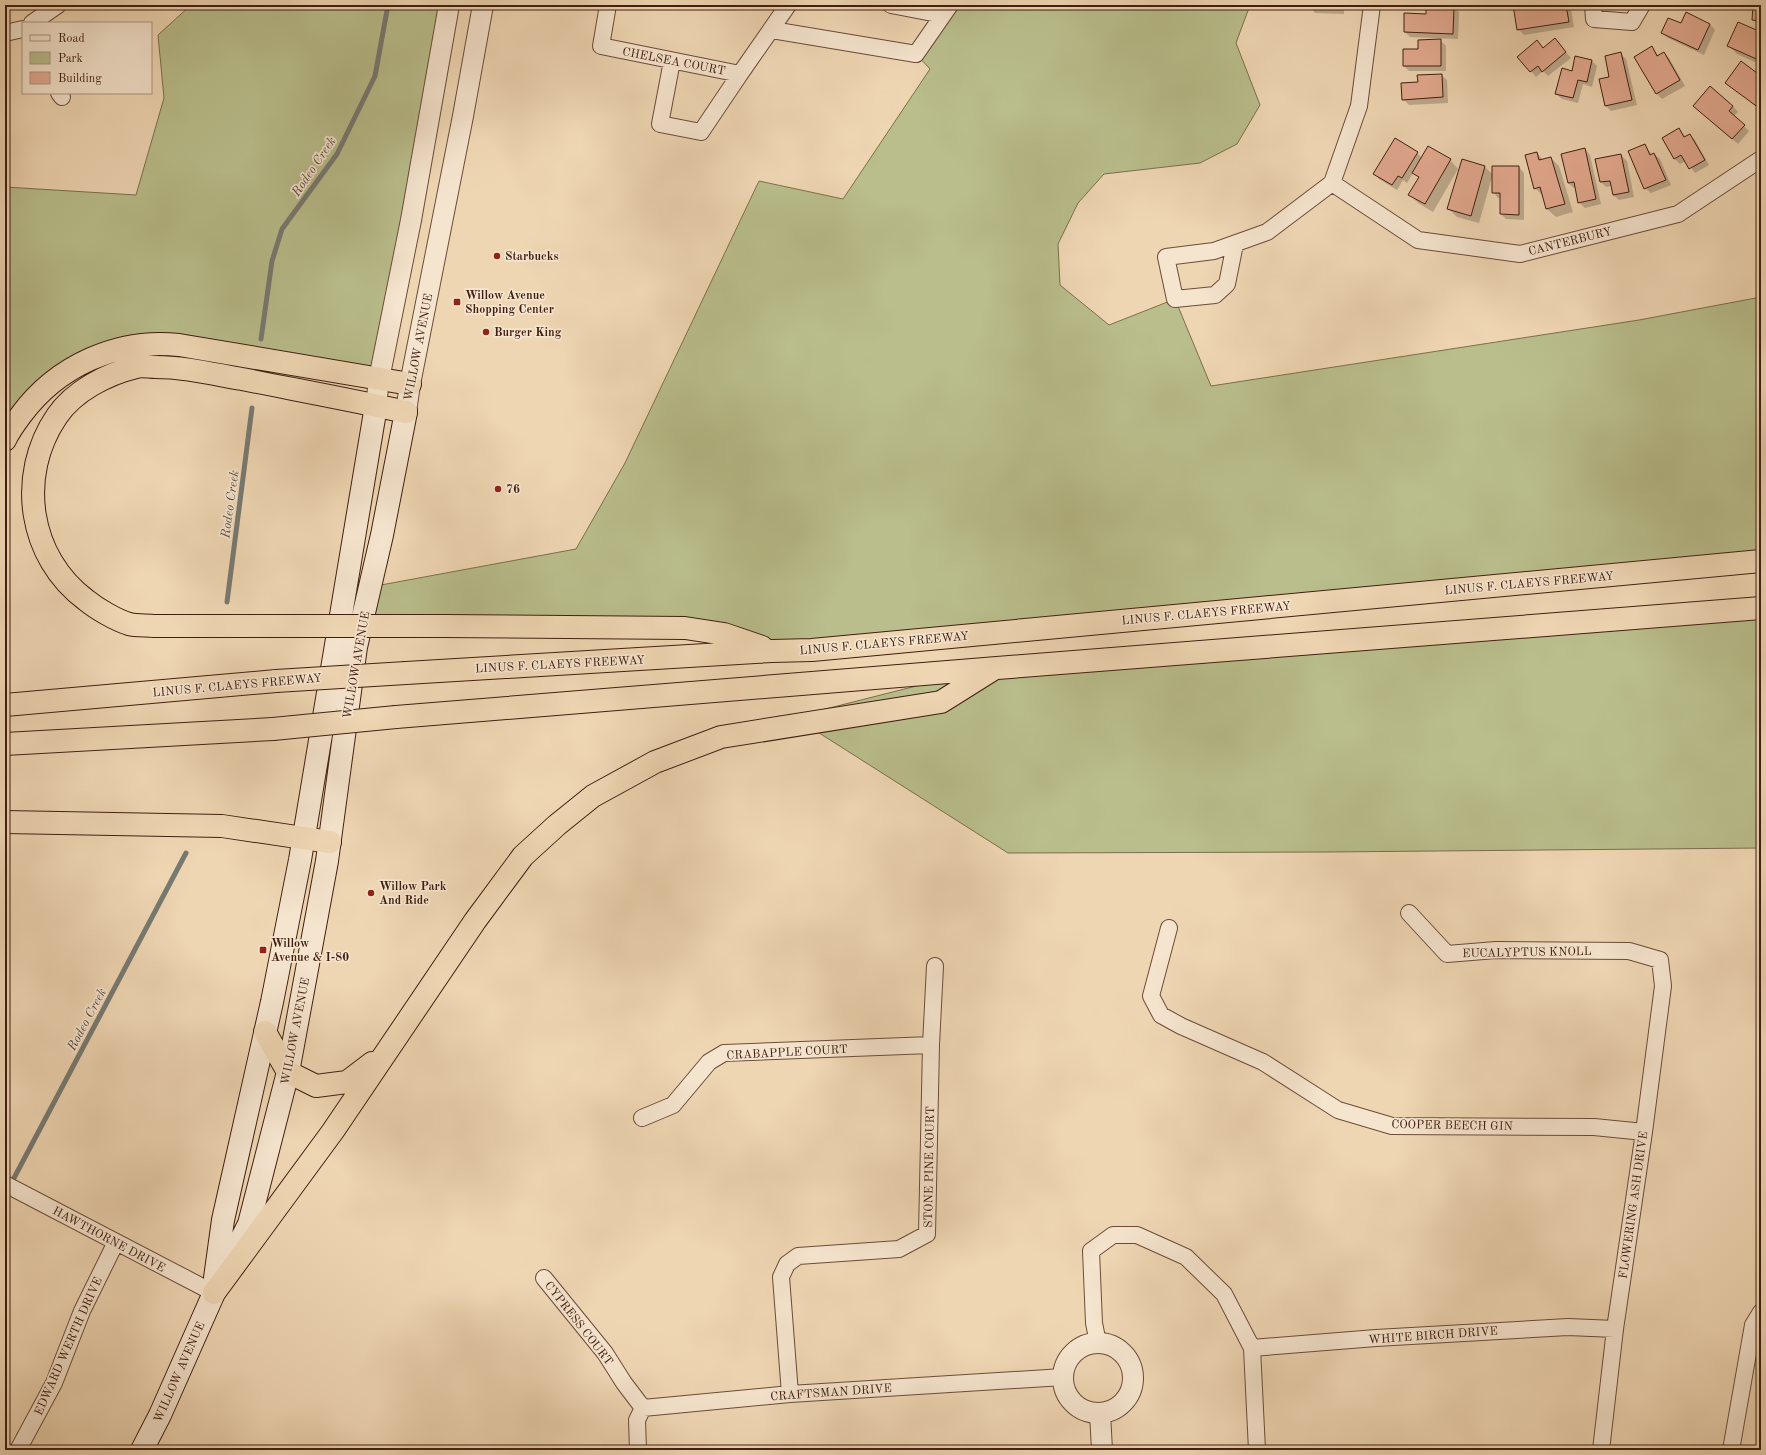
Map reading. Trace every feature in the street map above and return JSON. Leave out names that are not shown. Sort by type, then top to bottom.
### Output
[{"type":"highway","points":[[5,440],[9,432],[33,399],[62,375],[96,356],[128,346],[162,343],[179,345],[410,384]]},
{"type":"highway","points":[[406,412],[178,367],[137,366],[108,376],[78,394],[57,416],[40,448],[34,480],[34,510],[40,541],[51,564],[73,590],[96,608],[129,624],[155,626],[685,628],[724,634],[772,651]]},
{"type":"highway","name":"LINUS F. CLAEYS FREEWAY","points":[[5,705],[276,681],[772,651],[812,650],[1761,561]]},
{"type":"highway","points":[[5,744],[273,729],[396,717],[997,668],[1761,608]]},
{"type":"highway","points":[[214,1293],[333,1131],[475,921],[523,856],[556,825],[593,796],[655,762],[721,737],[941,702],[997,668]]},
{"type":"highway","points":[[5,822],[222,826],[330,842]]},
{"type":"highway","points":[[265,1032],[288,1072],[316,1086],[347,1082],[387,1052]]},
{"type":"main road","name":"WILLOW AVENUE","points":[[214,1293],[223,1220],[265,1032],[304,838],[376,406]]},
{"type":"main road","name":"WILLOW AVENUE","points":[[142,1450],[160,1415],[214,1293],[249,1224],[288,1072],[330,842],[356,647],[382,534],[406,412]]},
{"type":"street","points":[[33,22],[58,5]]},
{"type":"street","name":"WILLOW AVENUE","points":[[376,406],[379,379],[411,220],[449,5]]},
{"type":"street","name":"WILLOW AVENUE","points":[[406,412],[410,384],[457,148],[483,5]]},
{"type":"street","name":"CHELSEA COURT","points":[[608,5],[601,46],[740,74],[788,5]]},
{"type":"street","points":[[772,30],[916,54],[946,10],[891,5]]},
{"type":"street","points":[[1235,244],[1228,284],[1215,295],[1175,299],[1166,256],[1214,251],[1267,232],[1332,182],[1360,106],[1372,5]]},
{"type":"street","points":[[1593,5],[1594,19],[1632,22],[1642,5]]},
{"type":"street","points":[[5,33],[22,29]]},
{"type":"street","points":[[672,61],[660,124],[701,132],[740,74]]},
{"type":"street","name":"CANTERBURY","points":[[1332,182],[1418,240],[1520,254],[1678,214],[1761,159]]},
{"type":"street","name":"EUCALYPTUS KNOLL","points":[[1409,913],[1447,954],[1496,950],[1629,951],[1660,960]]},
{"type":"street","name":"COOPER BEECH GIN","points":[[1169,928],[1151,996],[1161,1015],[1181,1026],[1264,1062],[1338,1110],[1392,1126],[1594,1127],[1644,1132]]},
{"type":"street","name":"FLOWERING ASH DRIVE","points":[[1601,1450],[1615,1329],[1644,1132],[1662,986],[1660,960]]},
{"type":"street","name":"STONE PINE COURT","points":[[790,1394],[781,1277],[787,1264],[798,1256],[898,1249],[927,1234],[931,1045],[935,966]]},
{"type":"street","name":"CRABAPPLE COURT","points":[[642,1118],[673,1105],[709,1062],[724,1053],[931,1045]]},
{"type":"street","name":"HAWTHORNE DRIVE","points":[[5,1184],[214,1293]]},
{"type":"street","points":[[1098,1343],[1094,1323],[1091,1251],[1113,1235],[1137,1235],[1186,1257],[1224,1294],[1252,1348],[1257,1450]]},
{"type":"street","name":"EDWARD WERTH DRIVE","points":[[18,1450],[54,1383],[82,1311],[116,1242]]},
{"type":"street","name":"CYPRESS COURT","points":[[544,1278],[605,1353],[624,1383],[643,1408]]},
{"type":"street","points":[[1731,1450],[1753,1325],[1761,1312]]},
{"type":"street","name":"WHITE BIRCH DRIVE","points":[[1252,1348],[1376,1338],[1568,1327],[1615,1329]]},
{"type":"street","points":[[1098,1343],[1111,1345],[1123,1353],[1131,1364],[1134,1377],[1131,1391],[1124,1402],[1113,1410],[1100,1413],[1087,1411],[1071,1401],[1065,1390],[1063,1377],[1066,1363],[1075,1351],[1088,1344],[1098,1343]]},
{"type":"street","name":"CRAFTSMAN DRIVE","points":[[643,1408],[790,1394],[1063,1377]]},
{"type":"street","points":[[638,1450],[637,1420],[643,1408]]},
{"type":"street","points":[[1100,1413],[1102,1450]]},
{"type":"green space","points":[[191,5],[449,5],[379,379],[179,345],[96,357],[5,440],[5,187],[136,195],[164,98],[158,35]]},
{"type":"green space","points":[[950,5],[1250,5],[1236,43],[1260,105],[1237,144],[1200,163],[1104,174],[1078,203],[1058,244],[1060,285],[1109,325],[1175,299],[1211,386],[1639,320],[1761,297],[1761,561],[812,650],[724,634],[361,627],[370,587],[576,549],[625,463],[759,181],[843,199],[930,69],[916,54]]},
{"type":"green space","points":[[1761,611],[1761,848],[1008,853],[794,717],[999,665]]},
{"type":"building","points":[[1309,5],[1339,5],[1339,9],[1309,8]]},
{"type":"building","points":[[1426,5],[1454,6],[1453,34],[1404,32],[1404,13],[1426,14]]},
{"type":"building","points":[[1513,5],[1566,5],[1569,22],[1517,30]]},
{"type":"building","points":[[1753,5],[1761,5],[1761,21],[1752,20]]},
{"type":"building","points":[[1686,12],[1710,24],[1698,50],[1661,33],[1668,18],[1681,23]]},
{"type":"building","points":[[1738,22],[1761,32],[1761,61],[1727,46]]},
{"type":"building","points":[[1555,38],[1566,52],[1542,72],[1538,66],[1530,72],[1517,57],[1537,40],[1543,48]]},
{"type":"building","points":[[1441,39],[1441,66],[1403,66],[1403,49],[1418,49],[1418,40]]},
{"type":"building","points":[[1652,46],[1657,56],[1664,52],[1680,80],[1656,94],[1634,57]]},
{"type":"building","points":[[1621,52],[1632,100],[1605,106],[1599,79],[1609,77],[1605,56]]},
{"type":"building","points":[[1575,56],[1592,60],[1587,82],[1578,80],[1573,98],[1555,94],[1562,68],[1572,71]]},
{"type":"building","points":[[1741,61],[1761,76],[1761,105],[1759,108],[1725,83]]},
{"type":"building","points":[[1442,74],[1443,97],[1402,100],[1401,83],[1418,82],[1417,75]]},
{"type":"building","points":[[1710,86],[1733,106],[1729,111],[1745,125],[1732,139],[1693,106]]},
{"type":"building","points":[[1679,128],[1684,137],[1690,134],[1705,160],[1689,169],[1681,155],[1674,159],[1662,138]]},
{"type":"building","points":[[1395,138],[1418,152],[1402,178],[1398,176],[1392,185],[1373,174]]},
{"type":"building","points":[[1645,144],[1650,155],[1654,153],[1666,180],[1644,189],[1628,151]]},
{"type":"building","points":[[1428,146],[1451,159],[1425,204],[1408,195],[1419,177],[1412,173]]},
{"type":"building","points":[[1585,148],[1596,199],[1578,203],[1574,182],[1568,183],[1561,154]]},
{"type":"building","points":[[1537,152],[1539,160],[1551,157],[1565,204],[1546,209],[1540,187],[1534,189],[1525,155]]},
{"type":"building","points":[[1621,154],[1629,192],[1613,195],[1610,181],[1600,182],[1595,159]]},
{"type":"building","points":[[1462,159],[1485,166],[1471,216],[1447,209]]},
{"type":"building","points":[[1492,166],[1519,166],[1519,215],[1500,214],[1500,193],[1492,193]]},
{"type":"waterway","name":"Rodeo Creek","points":[[261,339],[272,261],[282,229],[337,154],[375,76],[388,5]]},
{"type":"waterway","name":"Rodeo Creek","points":[[227,602],[252,408]]},
{"type":"waterway","name":"Rodeo Creek","points":[[5,1195],[186,853]]},
{"type":"place","name":"Starbucks","points":[[497,256]]},
{"type":"place","name":"Willow Avenue Shopping Center","points":[[457,302]]},
{"type":"place","name":"Burger King","points":[[486,332]]},
{"type":"place","name":"76","points":[[498,489]]},
{"type":"place","name":"Willow Park And Ride","points":[[371,893]]},
{"type":"place","name":"Willow Avenue & I-80","points":[[263,950]]}]
